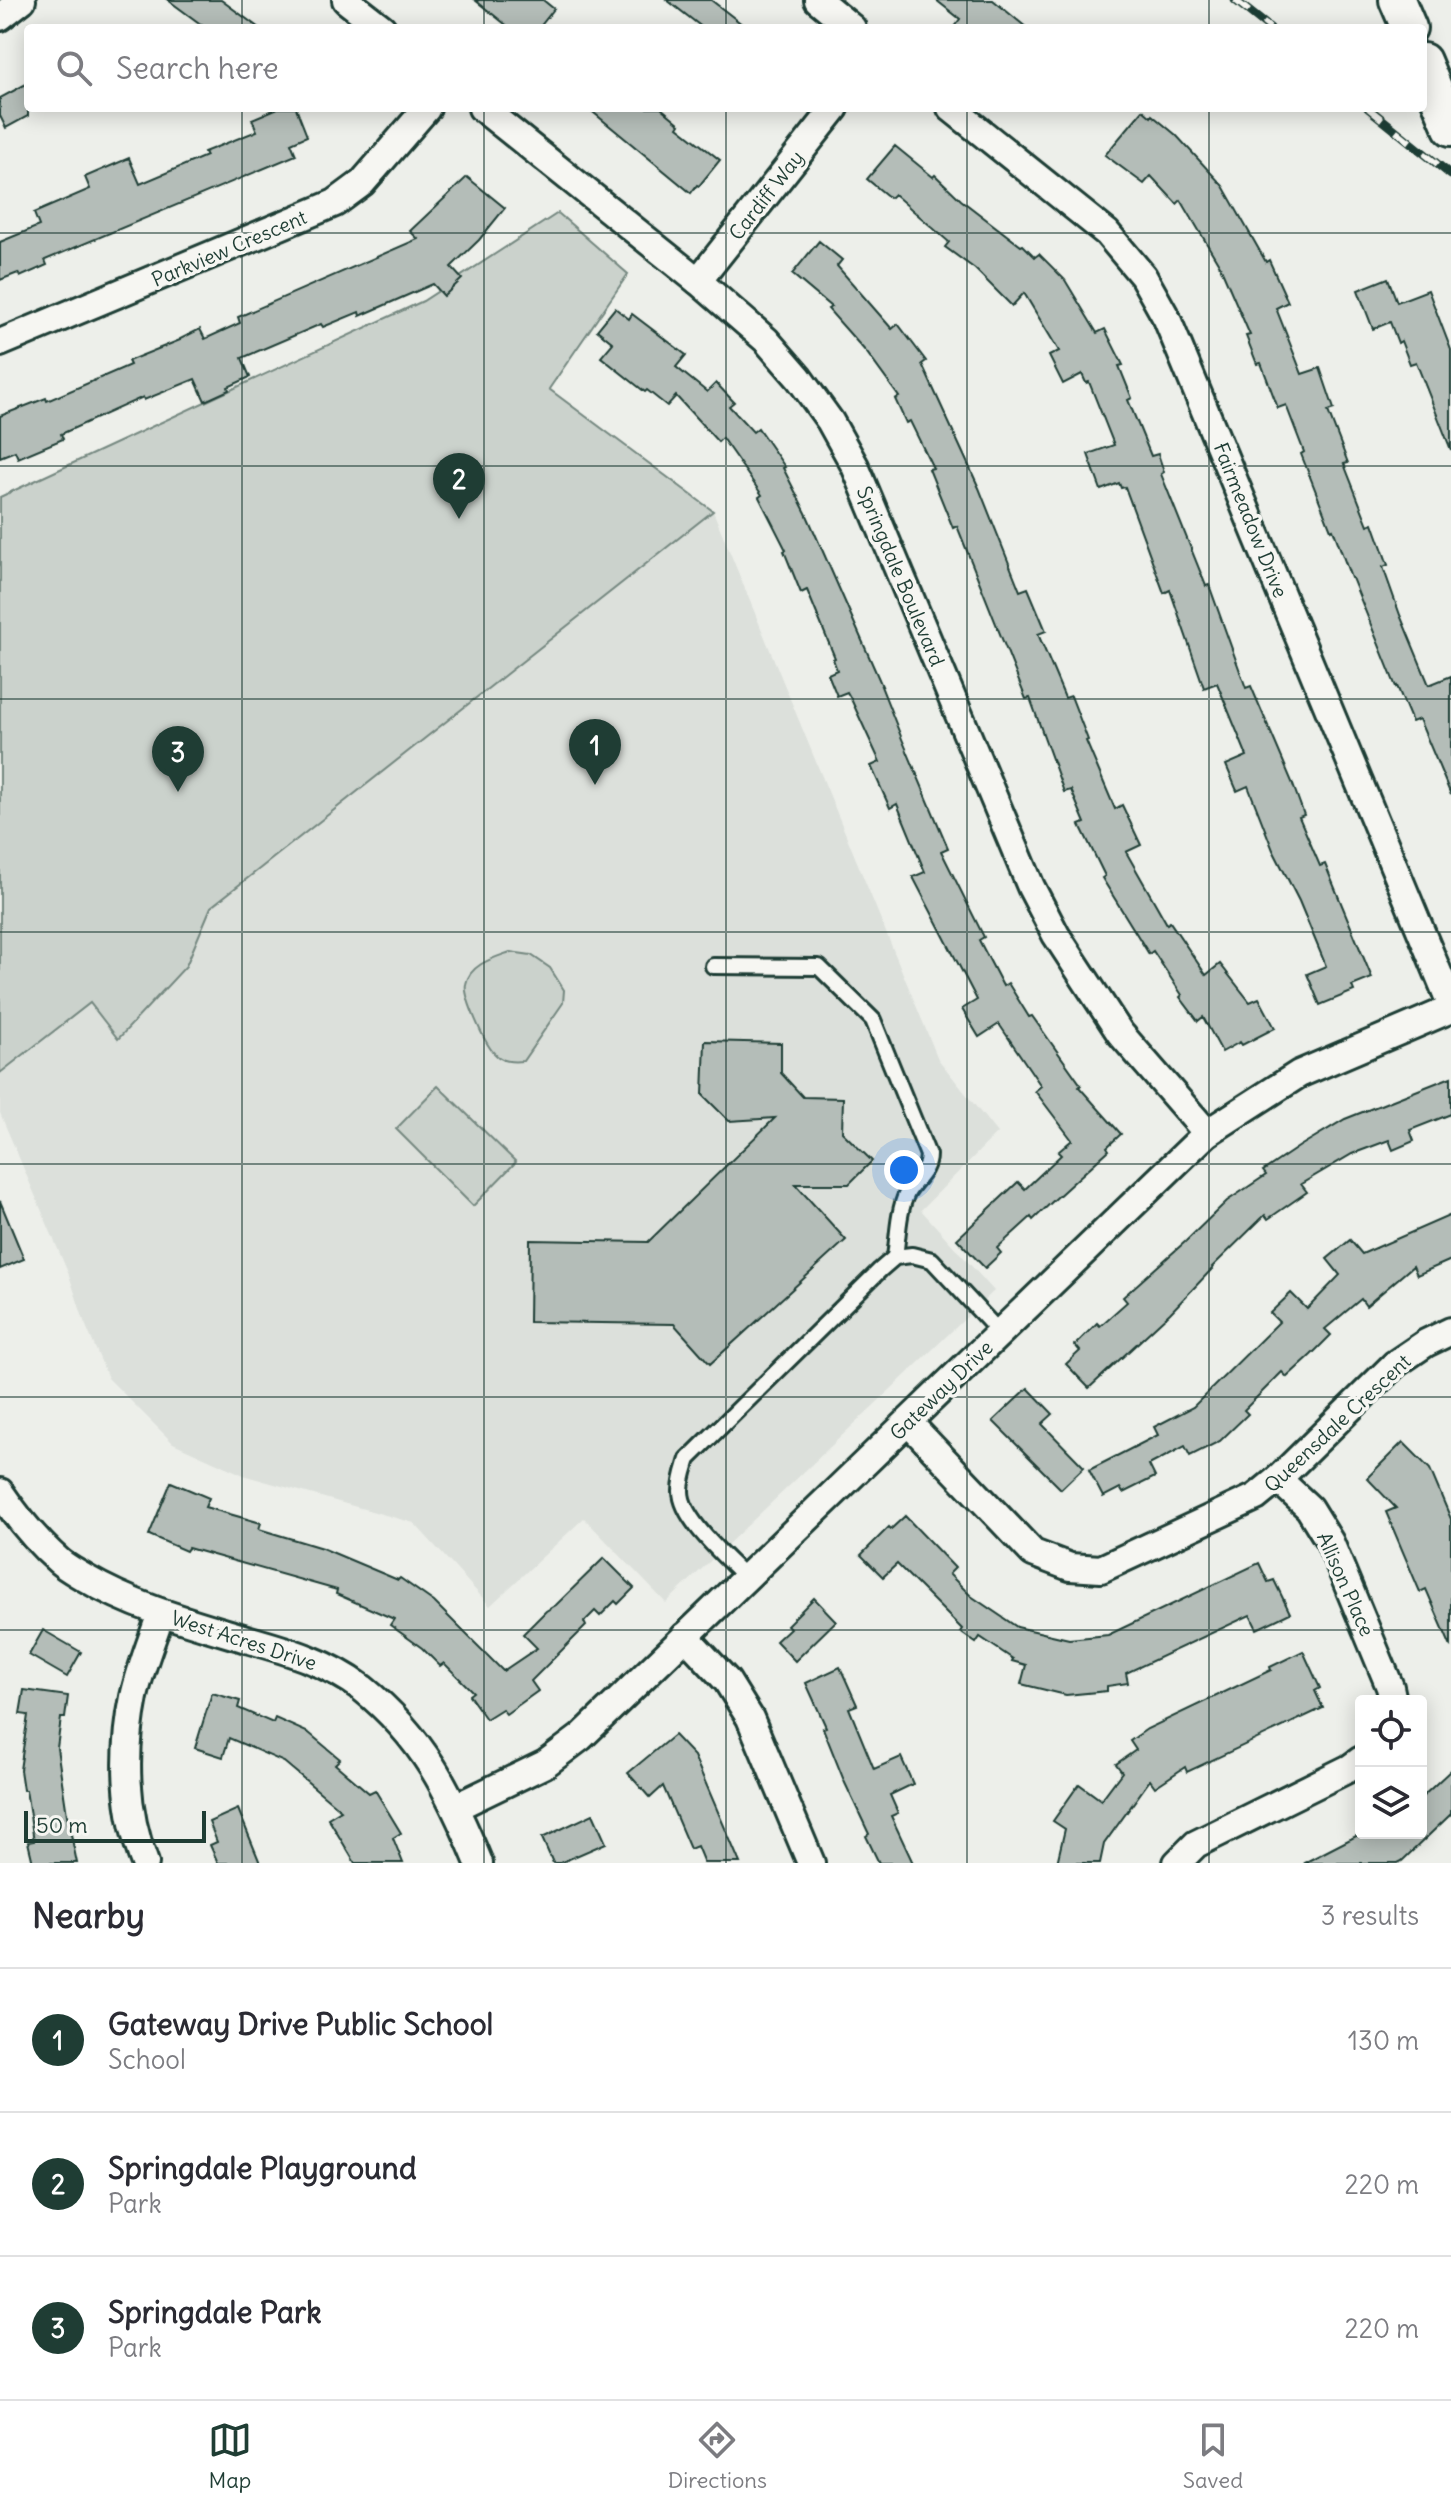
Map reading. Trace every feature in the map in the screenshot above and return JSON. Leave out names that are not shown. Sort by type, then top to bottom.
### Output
[{"type":"street","points":[[0,17],[22,0]]},
{"type":"street","points":[[346,0],[377,24]]},
{"type":"street","points":[[818,0],[847,24]]},
{"type":"street","points":[[1397,0],[1407,24]]},
{"type":"street","points":[[1427,71],[1451,128]]},
{"type":"street","name":"Parkview Crescent","points":[[0,343],[335,203],[362,183],[424,112]]},
{"type":"street","name":"Springdale Boulevard","points":[[487,112],[698,281],[766,340],[830,421],[855,466],[1037,899],[1081,976],[1120,1033],[1207,1133]]},
{"type":"street","name":"Cardiff Way","points":[[698,281],[832,112]]},
{"type":"street","name":"Fairmeadow Drive","points":[[956,112],[1107,233],[1143,276],[1167,319],[1451,1006]]},
{"type":"street","name":"Gateway Drive","points":[[456,1807],[545,1764],[581,1737],[1207,1133],[1299,1074],[1451,1006]]},
{"type":"street","name":"Queensdale Crescent","points":[[908,1422],[1033,1553],[1070,1567],[1101,1569],[1256,1497],[1395,1364],[1451,1331]]},
{"type":"street","name":"Allison Place","points":[[1278,1479],[1309,1508],[1330,1542],[1392,1695]]},
{"type":"street","name":"West Acres Drive","points":[[0,1492],[20,1521],[61,1563],[99,1586],[161,1613],[307,1657],[360,1687],[403,1727],[431,1762],[456,1807],[479,1863]]},
{"type":"street","points":[[145,1863],[134,1837],[126,1767],[134,1696],[161,1613]]},
{"type":"street","points":[[685,1636],[727,1681],[750,1718],[811,1863]]},
{"type":"street","points":[[1177,1863],[1196,1844],[1355,1764]]},
{"type":"lane","points":[[713,966],[819,967],[873,1020],[928,1155],[925,1171],[907,1193],[895,1257],[688,1459],[680,1493],[686,1509],[745,1577]]},
{"type":"lane","points":[[895,1257],[912,1255],[932,1260],[1000,1333]]},
{"type":"shaded area","points":[[558,213],[628,274],[549,389],[713,511],[211,907],[186,966],[118,1039],[90,1003],[0,1073],[0,497],[423,301]]},
{"type":"shaded area","points":[[713,511],[938,1059],[997,1133],[921,1210],[994,1291],[666,1603],[584,1518],[490,1606],[414,1523],[246,1476],[173,1443],[108,1378],[69,1275],[0,1113],[0,1073]]},
{"type":"shaded area","points":[[510,952],[531,955],[550,968],[564,990],[563,1003],[523,1061],[507,1061],[494,1053],[476,1020],[466,990],[472,971],[490,959]]},
{"type":"shaded area","points":[[438,1086],[516,1162],[473,1206],[396,1129]]},
{"type":"building","points":[[168,0],[221,0],[254,24],[201,24]]},
{"type":"building","points":[[475,0],[543,0],[554,9],[542,24],[505,24]]},
{"type":"building","points":[[667,0],[711,0],[742,24],[698,24]]},
{"type":"building","points":[[936,0],[993,0],[1022,24],[956,24],[960,19]]},
{"type":"building","points":[[24,85],[24,112],[28,112],[28,116],[6,128],[0,116],[0,98]]},
{"type":"building","points":[[269,112],[298,112],[307,136],[291,143],[296,155],[45,260],[47,265],[20,277],[18,273],[0,280],[0,242],[39,226],[34,213],[90,189],[85,177],[129,158],[140,184],[206,156],[204,152],[257,131],[252,119]]},
{"type":"building","points":[[593,112],[666,112],[680,124],[678,127],[720,160],[691,193]]},
{"type":"building","points":[[1141,112],[1152,115],[1176,135],[1223,186],[1266,262],[1269,260],[1288,302],[1276,308],[1302,374],[1320,368],[1334,409],[1328,411],[1348,463],[1344,464],[1368,525],[1373,523],[1388,565],[1383,567],[1429,685],[1451,676],[1451,795],[1419,719],[1412,722],[1396,687],[1301,454],[1304,452],[1286,405],[1278,408],[1261,363],[1257,364],[1246,336],[1250,335],[1220,266],[1181,200],[1177,204],[1151,176],[1144,184],[1105,155]]},
{"type":"building","points":[[895,146],[1035,257],[1039,254],[1065,280],[1097,333],[1105,329],[1123,365],[1119,366],[1132,398],[1128,400],[1151,456],[1158,454],[1164,472],[1161,474],[1206,586],[1209,585],[1246,688],[1251,686],[1292,782],[1304,815],[1299,817],[1320,866],[1325,864],[1372,978],[1352,986],[1354,991],[1320,1005],[1307,974],[1326,966],[1299,901],[1273,850],[1248,786],[1237,791],[1226,765],[1247,756],[1217,683],[1204,688],[1170,590],[1164,593],[1125,487],[1121,488],[1119,483],[1101,490],[1088,454],[1114,445],[1089,382],[1086,383],[1082,374],[1063,384],[1049,356],[1059,351],[1024,293],[1012,306],[975,269],[945,247],[949,242],[894,194],[890,198],[867,179]]},
{"type":"building","points":[[467,177],[505,208],[479,240],[451,267],[462,279],[444,296],[433,284],[360,316],[359,312],[323,327],[321,324],[242,358],[250,377],[205,401],[195,379],[144,400],[143,397],[61,434],[63,439],[18,458],[15,451],[0,457],[0,416],[46,398],[47,401],[130,365],[128,361],[200,329],[205,339],[240,323],[238,317],[418,239],[410,231]]},
{"type":"building","points":[[819,241],[842,260],[837,266],[892,329],[898,324],[926,361],[922,364],[979,488],[1020,591],[1028,588],[1046,631],[1038,634],[1065,698],[1071,696],[1115,809],[1122,805],[1141,845],[1126,852],[1167,924],[1170,922],[1206,975],[1220,964],[1250,1002],[1259,998],[1275,1028],[1222,1052],[1203,1017],[1198,1021],[1153,951],[1149,954],[1102,878],[1105,876],[1080,825],[1085,823],[1071,790],[1064,792],[1030,698],[1026,699],[957,526],[953,528],[929,469],[933,468],[910,421],[906,423],[895,399],[899,397],[867,353],[828,309],[831,307],[792,274]]},
{"type":"building","points":[[1388,278],[1397,302],[1428,290],[1451,350],[1451,450],[1416,362],[1410,364],[1390,322],[1373,329],[1358,290]]},
{"type":"building","points":[[615,308],[629,319],[632,314],[686,355],[676,367],[707,392],[716,383],[734,402],[729,406],[753,432],[758,428],[785,467],[882,686],[948,848],[941,851],[984,937],[979,940],[1003,986],[1008,983],[1029,1017],[1032,1016],[1081,1085],[1079,1087],[1121,1134],[1107,1147],[1109,1150],[1033,1220],[1031,1217],[997,1248],[1001,1253],[985,1268],[957,1239],[1018,1182],[1025,1189],[1061,1155],[1058,1152],[1072,1140],[1035,1091],[1041,1086],[999,1024],[979,1037],[962,1009],[977,1000],[913,877],[925,872],[897,804],[890,808],[871,766],[880,762],[851,699],[847,692],[837,696],[828,674],[837,670],[835,658],[807,590],[801,593],[786,550],[759,497],[762,495],[722,438],[718,442],[676,396],[667,406],[601,357],[613,343],[597,330]]},
{"type":"building","points":[[705,1041],[781,1043],[781,1073],[803,1097],[843,1098],[842,1132],[872,1161],[849,1184],[795,1184],[846,1240],[710,1364],[674,1324],[529,1322],[530,1240],[648,1242],[775,1118],[729,1121],[703,1095]]},
{"type":"building","points":[[1451,1077],[1451,1114],[1410,1130],[1414,1141],[1393,1150],[1389,1140],[1352,1154],[1301,1184],[1307,1192],[1268,1219],[1265,1215],[1170,1313],[1089,1388],[1066,1364],[1080,1351],[1075,1345],[1097,1323],[1100,1326],[1127,1302],[1123,1297],[1227,1201],[1266,1175],[1263,1171],[1345,1119]]},
{"type":"building","points":[[0,1201],[24,1259],[0,1269]]},
{"type":"building","points":[[1451,1215],[1451,1260],[1417,1275],[1413,1266],[1366,1306],[1361,1299],[1325,1329],[1331,1335],[1311,1355],[1287,1377],[1282,1372],[1244,1410],[1248,1414],[1220,1441],[1190,1456],[1185,1446],[1149,1465],[1155,1477],[1123,1493],[1120,1488],[1103,1497],[1089,1470],[1158,1435],[1154,1427],[1193,1407],[1279,1322],[1270,1313],[1291,1293],[1307,1309],[1340,1275],[1327,1259],[1350,1240],[1362,1254]]},
{"type":"building","points":[[1028,1388],[1053,1414],[1042,1424],[1084,1467],[1061,1489],[993,1421]]},
{"type":"building","points":[[1403,1442],[1430,1469],[1451,1519],[1451,1647],[1426,1589],[1420,1592],[1386,1512],[1396,1508],[1367,1478]]},
{"type":"building","points":[[171,1482],[209,1498],[205,1507],[261,1523],[259,1529],[322,1548],[398,1580],[400,1578],[434,1602],[503,1671],[537,1648],[523,1634],[604,1558],[634,1588],[618,1604],[615,1601],[600,1616],[595,1611],[584,1622],[586,1626],[531,1681],[538,1691],[506,1714],[502,1709],[486,1719],[469,1695],[473,1692],[444,1663],[440,1666],[422,1648],[390,1625],[394,1619],[336,1594],[337,1590],[188,1548],[186,1551],[149,1535]]},
{"type":"building","points":[[905,1516],[955,1568],[949,1574],[971,1596],[1017,1627],[1069,1639],[1108,1635],[1259,1563],[1268,1582],[1274,1580],[1290,1613],[1257,1629],[1250,1615],[1126,1673],[1128,1683],[1107,1686],[1107,1691],[1066,1695],[1021,1684],[1026,1665],[1012,1661],[980,1637],[976,1643],[960,1632],[962,1629],[897,1564],[883,1577],[861,1555]]},
{"type":"building","points":[[814,1598],[836,1621],[795,1661],[776,1641]]},
{"type":"building","points":[[43,1630],[81,1652],[67,1677],[29,1655]]},
{"type":"building","points":[[1303,1651],[1320,1688],[1315,1691],[1323,1708],[1187,1772],[1185,1767],[1155,1787],[1150,1780],[1104,1844],[1100,1863],[1057,1863],[1065,1829],[1053,1821],[1079,1784],[1101,1800],[1122,1772],[1116,1764],[1136,1750],[1130,1741],[1147,1729],[1271,1670],[1270,1667]]},
{"type":"building","points":[[840,1667],[857,1705],[849,1708],[874,1769],[901,1757],[913,1784],[890,1795],[898,1813],[891,1816],[913,1863],[879,1863],[806,1683]]},
{"type":"building","points":[[24,1690],[68,1696],[57,1748],[77,1863],[33,1863],[28,1842],[34,1841],[20,1770],[28,1715],[20,1714]]},
{"type":"building","points":[[212,1693],[240,1701],[238,1708],[273,1723],[275,1718],[309,1733],[340,1759],[335,1764],[369,1793],[375,1790],[401,1833],[393,1838],[403,1863],[355,1863],[328,1818],[341,1810],[284,1762],[229,1738],[223,1757],[195,1748]]},
{"type":"building","points":[[674,1735],[694,1756],[740,1863],[704,1863],[697,1846],[690,1849],[663,1786],[650,1798],[628,1773]]},
{"type":"building","points":[[1451,1770],[1451,1814],[1427,1837],[1427,1792]]},
{"type":"building","points":[[238,1809],[260,1863],[218,1863],[210,1845],[217,1842],[209,1822]]},
{"type":"building","points":[[593,1814],[606,1843],[560,1863],[553,1863],[542,1838]]},
{"type":"building","points":[[1355,1837],[1425,1839],[1398,1863],[1304,1863]]},
{"type":"railway","points":[[1235,0],[1265,24]]},
{"type":"railway","points":[[1373,112],[1451,175]]},
{"type":"place","name":"Springdale Playground","points":[[459,519]]},
{"type":"place","name":"Gateway Drive Public School","points":[[595,785]]},
{"type":"place","name":"Springdale Park","points":[[178,792]]}]
